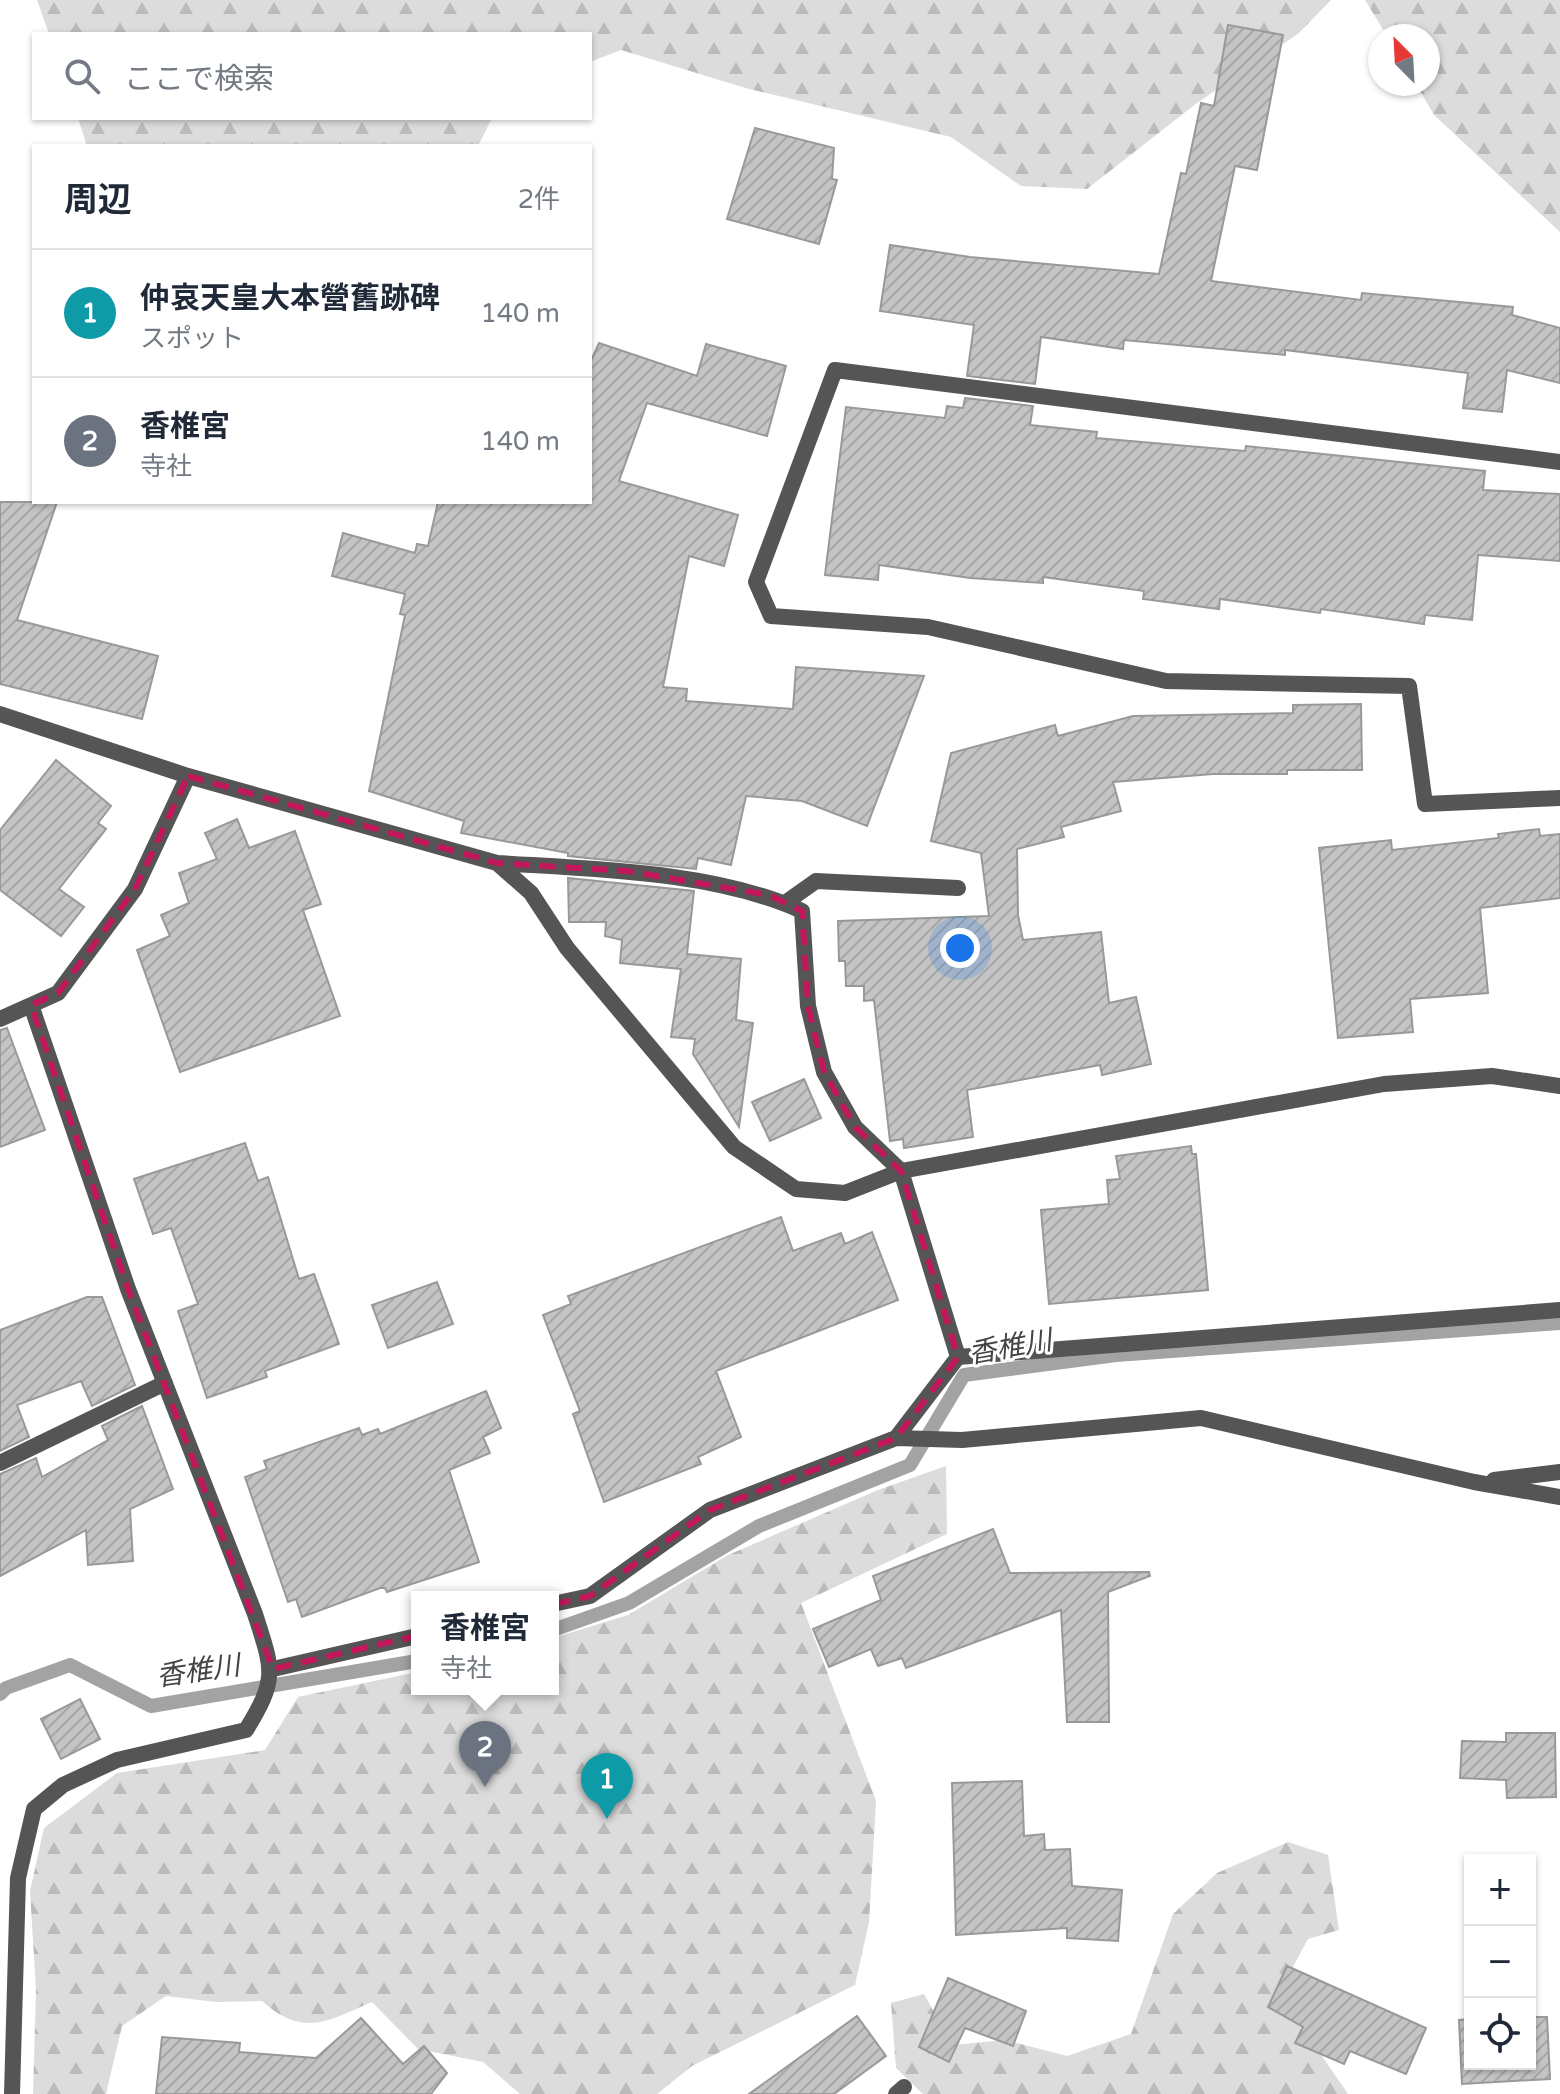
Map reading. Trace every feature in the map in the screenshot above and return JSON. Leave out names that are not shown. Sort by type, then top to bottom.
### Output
[{"type":"street","points":[[1560,462],[835,370],[756,582],[771,616],[928,627],[1166,681],[1409,686],[1425,804],[1560,798]]},
{"type":"street","points":[[0,714],[188,776],[497,863],[627,871],[769,895],[802,911],[808,1006],[824,1072],[855,1127],[901,1171],[958,1357]]},
{"type":"street","points":[[0,1019],[58,993],[135,889],[188,776]]},
{"type":"street","points":[[497,863],[531,893],[567,948],[734,1147],[796,1189],[845,1193],[901,1171],[1384,1084],[1492,1076],[1560,1086]]},
{"type":"street","points":[[785,903],[816,881],[958,888]]},
{"type":"street","points":[[12,2094],[18,1878],[34,1809],[63,1785],[117,1760],[246,1730],[264,1701],[273,1669],[255,1614],[128,1289],[31,1005]]},
{"type":"street","points":[[896,1438],[958,1357],[1560,1310]]},
{"type":"street","points":[[0,1463],[165,1383]]},
{"type":"street","points":[[559,1603],[590,1596],[710,1510],[896,1438],[962,1440],[1201,1418],[1474,1482],[1560,1497]]},
{"type":"street","points":[[1474,1482],[1560,1472]]},
{"type":"street","points":[[273,1669],[411,1637]]},
{"type":"highlighted area","points":[[188,776],[497,863],[627,871],[769,895],[802,911],[808,1006],[824,1072],[855,1127],[901,1171],[958,1357],[896,1438],[710,1510],[590,1596],[273,1669],[128,1289],[31,1005],[58,993],[135,889]]},
{"type":"green space","points":[[37,0],[1331,0],[1299,33],[1197,103],[1087,189],[1021,186],[951,137],[749,89],[621,50],[592,61],[592,32],[48,32]]},
{"type":"green space","points":[[1365,0],[1560,0],[1560,232],[1434,115],[1423,96],[1440,96],[1440,24],[1380,24]]},
{"type":"green space","points":[[79,120],[491,120],[479,144],[86,144]]},
{"type":"green space","points":[[946,1466],[947,1534],[801,1603],[876,1801],[869,1922],[855,1985],[692,2066],[657,2094],[520,2094],[483,2062],[418,2049],[372,2002],[329,2020],[303,2023],[290,2019],[262,2001],[216,2002],[166,1996],[122,2026],[106,2094],[33,2094],[36,1990],[30,1891],[44,1828],[117,1773],[265,1750],[298,1697],[411,1673],[411,1695],[559,1695],[559,1636],[628,1615],[728,1555],[878,1490]]},
{"type":"green space","points":[[1288,1842],[1328,1855],[1339,1930],[1308,1939],[1288,1976],[1313,2043],[1348,2094],[923,2094],[896,2068],[891,2003],[924,1994],[952,2045],[1005,2040],[1067,2056],[1131,2034],[1173,1914],[1217,1873]]},
{"type":"building","points":[[1228,25],[1283,35],[1257,170],[1235,166],[1211,281],[1361,300],[1362,293],[1513,307],[1512,315],[1560,328],[1560,383],[1507,370],[1502,412],[1463,408],[1468,373],[1285,350],[1285,355],[1124,340],[1123,349],[1041,337],[1035,384],[967,376],[974,325],[880,311],[890,245],[970,257],[1159,274],[1181,173],[1186,174],[1201,103],[1214,106]]},
{"type":"building","points":[[755,128],[834,148],[832,179],[837,180],[819,244],[727,219]]},
{"type":"building","points":[[599,343],[697,376],[706,344],[786,366],[767,436],[647,403],[619,481],[738,515],[724,566],[689,556],[663,687],[687,689],[686,701],[793,709],[796,667],[924,676],[867,826],[802,801],[746,796],[731,865],[698,858],[696,869],[568,856],[568,853],[461,833],[464,821],[369,791],[405,615],[400,614],[405,594],[332,576],[343,533],[415,553],[417,544],[428,546],[438,504],[592,504],[592,359]]},
{"type":"building","points":[[965,398],[1033,406],[1030,425],[1097,432],[1096,438],[1245,451],[1246,446],[1485,471],[1483,490],[1560,494],[1560,561],[1478,555],[1472,620],[1425,615],[1424,624],[1220,599],[1219,609],[1143,599],[1144,591],[1043,577],[1043,583],[970,578],[879,565],[878,580],[825,575],[846,407],[945,418],[947,406],[963,408]]},
{"type":"building","points":[[0,502],[56,504],[17,620],[158,656],[142,719],[0,684]]},
{"type":"building","points":[[1361,704],[1362,770],[1287,770],[1287,774],[1213,774],[1113,782],[1121,811],[1061,827],[1064,837],[1017,849],[1018,915],[1023,940],[1101,932],[1109,1003],[1136,997],[1151,1064],[1102,1075],[1100,1065],[967,1090],[973,1137],[904,1148],[903,1139],[890,1141],[874,1000],[864,1001],[864,986],[846,986],[845,961],[839,961],[838,921],[989,916],[981,853],[931,841],[951,753],[1055,725],[1058,736],[1133,716],[1293,713],[1293,705]]},
{"type":"building","points":[[56,760],[111,806],[98,823],[106,829],[59,889],[84,907],[61,936],[0,890],[0,830]]},
{"type":"building","points":[[237,819],[249,848],[295,831],[321,904],[303,910],[340,1016],[180,1072],[137,950],[170,936],[161,915],[189,903],[179,873],[217,859],[205,833]]},
{"type":"building","points":[[1539,829],[1540,836],[1560,834],[1560,898],[1480,908],[1488,993],[1410,999],[1413,1032],[1338,1038],[1319,848],[1391,840],[1392,850],[1499,838],[1498,834]]},
{"type":"building","points":[[568,878],[694,891],[687,954],[741,959],[736,1020],[753,1023],[739,1127],[693,1054],[695,1039],[671,1037],[681,969],[620,963],[622,940],[605,936],[606,922],[569,922]]},
{"type":"building","points":[[7,1028],[45,1130],[0,1147],[0,1030]]},
{"type":"building","points":[[804,1079],[821,1118],[770,1141],[752,1102]]},
{"type":"building","points":[[245,1143],[258,1181],[268,1177],[299,1279],[314,1274],[339,1344],[265,1371],[267,1377],[207,1398],[178,1311],[198,1304],[171,1228],[153,1234],[134,1179]]},
{"type":"building","points":[[1191,1146],[1192,1154],[1196,1154],[1208,1290],[1049,1304],[1041,1210],[1109,1204],[1107,1180],[1120,1179],[1116,1156]]},
{"type":"building","points":[[781,1217],[793,1251],[841,1233],[845,1244],[872,1232],[898,1300],[716,1371],[741,1437],[698,1457],[701,1464],[604,1502],[573,1414],[580,1411],[543,1315],[571,1304],[568,1296]]},
{"type":"building","points":[[437,1282],[453,1324],[388,1348],[372,1305]]},
{"type":"building","points":[[87,1297],[102,1297],[135,1385],[92,1406],[81,1381],[17,1405],[29,1437],[0,1451],[0,1330]]},
{"type":"building","points":[[486,1391],[501,1428],[483,1437],[490,1453],[449,1470],[479,1562],[387,1592],[385,1588],[380,1588],[302,1617],[296,1599],[288,1602],[245,1477],[267,1469],[264,1461],[359,1428],[362,1435],[378,1429],[380,1434]]},
{"type":"building","points":[[142,1406],[173,1489],[130,1509],[133,1561],[88,1565],[86,1530],[0,1576],[0,1474],[36,1458],[42,1477],[108,1440],[102,1426]]},
{"type":"building","points":[[993,1529],[1010,1573],[1149,1572],[1150,1576],[1108,1592],[1109,1722],[1067,1722],[1061,1610],[906,1668],[902,1658],[878,1666],[871,1649],[829,1667],[813,1629],[881,1600],[873,1576]]},
{"type":"building","points":[[80,1699],[100,1739],[61,1759],[41,1719]]},
{"type":"building","points":[[1506,1733],[1555,1733],[1556,1797],[1507,1798],[1506,1780],[1460,1778],[1462,1741],[1506,1742]]},
{"type":"building","points":[[1022,1781],[1024,1836],[1044,1834],[1045,1850],[1070,1849],[1072,1886],[1122,1890],[1118,1941],[1067,1938],[1067,1928],[956,1935],[952,1783]]},
{"type":"building","points":[[1287,1966],[1426,2028],[1406,2074],[1350,2051],[1344,2064],[1295,2043],[1303,2027],[1268,2007]]},
{"type":"building","points":[[948,1978],[1026,2011],[1013,2046],[965,2028],[949,2062],[919,2047]]},
{"type":"building","points":[[857,2016],[886,2056],[834,2094],[749,2094]]},
{"type":"building","points":[[1536,2017],[1547,2017],[1550,2079],[1462,2084],[1459,2020],[1464,2020],[1464,2070],[1536,2070]]},
{"type":"building","points":[[361,2018],[403,2064],[424,2046],[447,2073],[431,2094],[156,2094],[162,2037],[240,2043],[239,2052],[316,2058]]},
{"type":"waterway","name":"香椎川","points":[[559,1628],[629,1603],[759,1526],[910,1465],[964,1375],[1116,1355],[1560,1323]]},
{"type":"waterway","name":"香椎川","points":[[0,1694],[6,1688],[70,1665],[151,1706],[411,1662]]},
{"type":"place","name":"香椎宮","points":[[485,1787]]},
{"type":"place","name":"仲哀天皇大本營舊跡碑","points":[[607,1819]]}]
